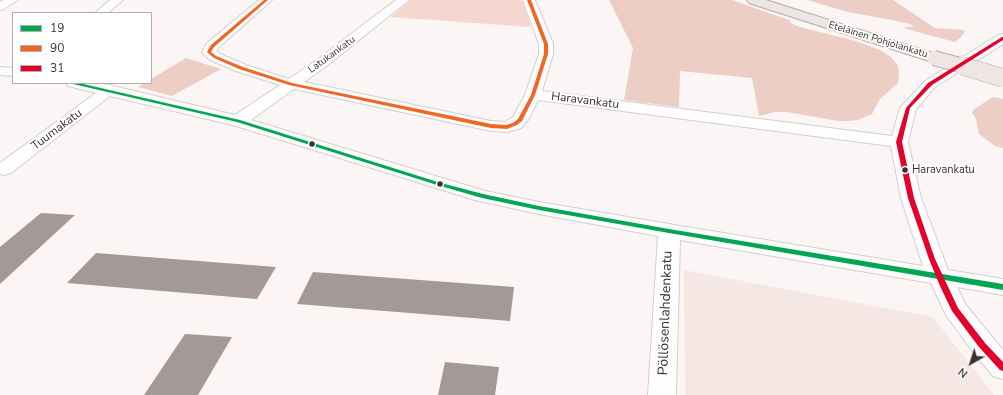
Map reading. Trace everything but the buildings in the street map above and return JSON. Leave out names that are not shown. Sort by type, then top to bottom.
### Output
[{"type":"main road","name":"Eteläinen Pohjolankatu","points":[[753,0],[934,58],[1003,78]]},
{"type":"street","points":[[0,7],[12,0]]},
{"type":"street","points":[[102,12],[117,0]]},
{"type":"street","points":[[266,0],[212,46],[209,52],[215,57],[241,68],[291,84],[491,126],[507,127],[520,120],[532,95],[546,54],[546,44],[529,0]]},
{"type":"street","name":"Latukankatu","points":[[238,121],[330,57],[403,0]]},
{"type":"street","points":[[1003,38],[930,84],[908,108],[899,142],[911,198],[939,276],[955,309],[982,345],[1003,368]]},
{"type":"street","points":[[0,71],[12,72]]},
{"type":"street","points":[[78,84],[238,121],[379,166],[482,196],[539,208],[669,231],[1003,287]]},
{"type":"street","name":"Tuumakatu","points":[[4,169],[109,90]]},
{"type":"street","name":"Haravankatu","points":[[532,95],[899,142]]},
{"type":"street","name":"Pöllösenlahdenkatu","points":[[662,395],[669,231]]},
{"type":"shaded area","points":[[411,0],[522,0],[531,27],[391,17]]},
{"type":"shaded area","points":[[609,0],[732,0],[789,20],[791,23],[800,27],[856,41],[880,50],[891,57],[898,66],[898,83],[880,99],[872,114],[858,120],[848,121],[838,121],[787,112],[775,112],[759,116],[752,78],[680,71],[679,107],[624,100],[633,48]]},
{"type":"shaded area","points":[[807,0],[893,0],[935,28],[964,30],[965,32],[955,42],[903,28],[914,26],[907,23],[848,12]]},
{"type":"shaded area","points":[[186,58],[221,69],[172,96],[138,87],[143,84],[152,84],[152,78]]},
{"type":"shaded area","points":[[993,97],[1003,99],[1003,148],[995,146],[979,134],[976,119],[972,112],[974,109]]},
{"type":"shaded area","points":[[684,270],[933,317],[994,395],[685,395]]},
{"type":"transit line","name":"90","points":[[266,0],[212,46],[209,52],[215,57],[241,68],[291,84],[491,126],[507,127],[520,120],[533,95],[546,54],[546,44],[529,0]]},
{"type":"transit line","name":"31","points":[[1003,38],[930,84],[908,108],[899,142],[911,198],[932,259],[944,286],[955,309],[982,345],[1003,368]]},
{"type":"transit line","name":"19","points":[[77,84],[238,121],[482,196],[539,208],[669,231],[1003,287]]},
{"type":"place","name":"Haravankatu","points":[[905,170]]}]
